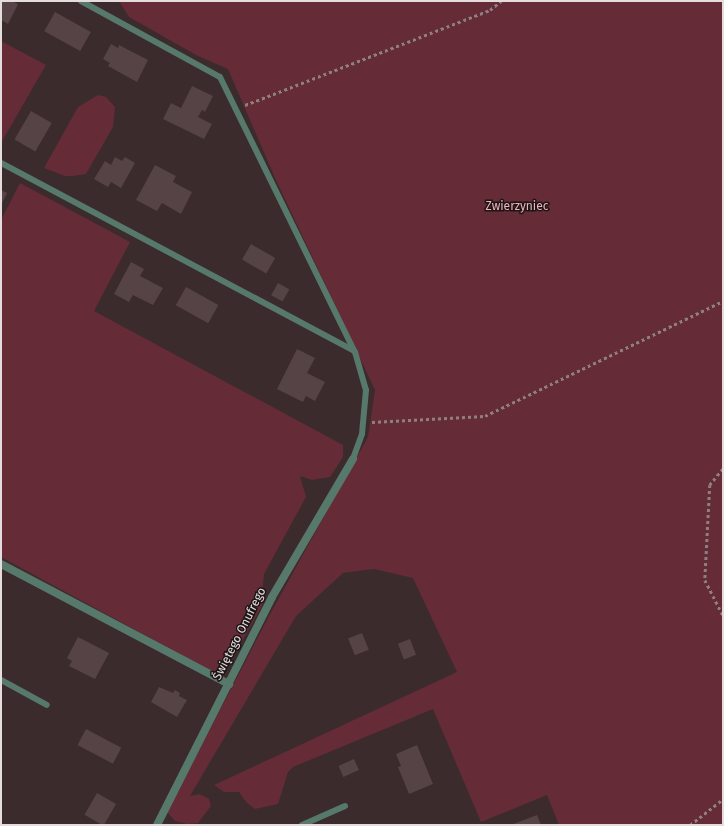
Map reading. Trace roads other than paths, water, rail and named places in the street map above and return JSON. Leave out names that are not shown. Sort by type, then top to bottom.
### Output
[{"type":"street","name":"Świętego Onufrego","points":[[157,825],[272,597],[353,459]]},
{"type":"street","points":[[1,564],[229,684]]},
{"type":"lane","points":[[81,1],[220,77],[355,352],[366,390],[362,434],[353,459]]},
{"type":"lane","points":[[1,163],[355,352]]},
{"type":"lane","points":[[1,680],[47,706]]},
{"type":"lane","points":[[302,825],[346,806]]},
{"type":"park label","name":"Zwierzyniec","points":[[517,207]]}]
